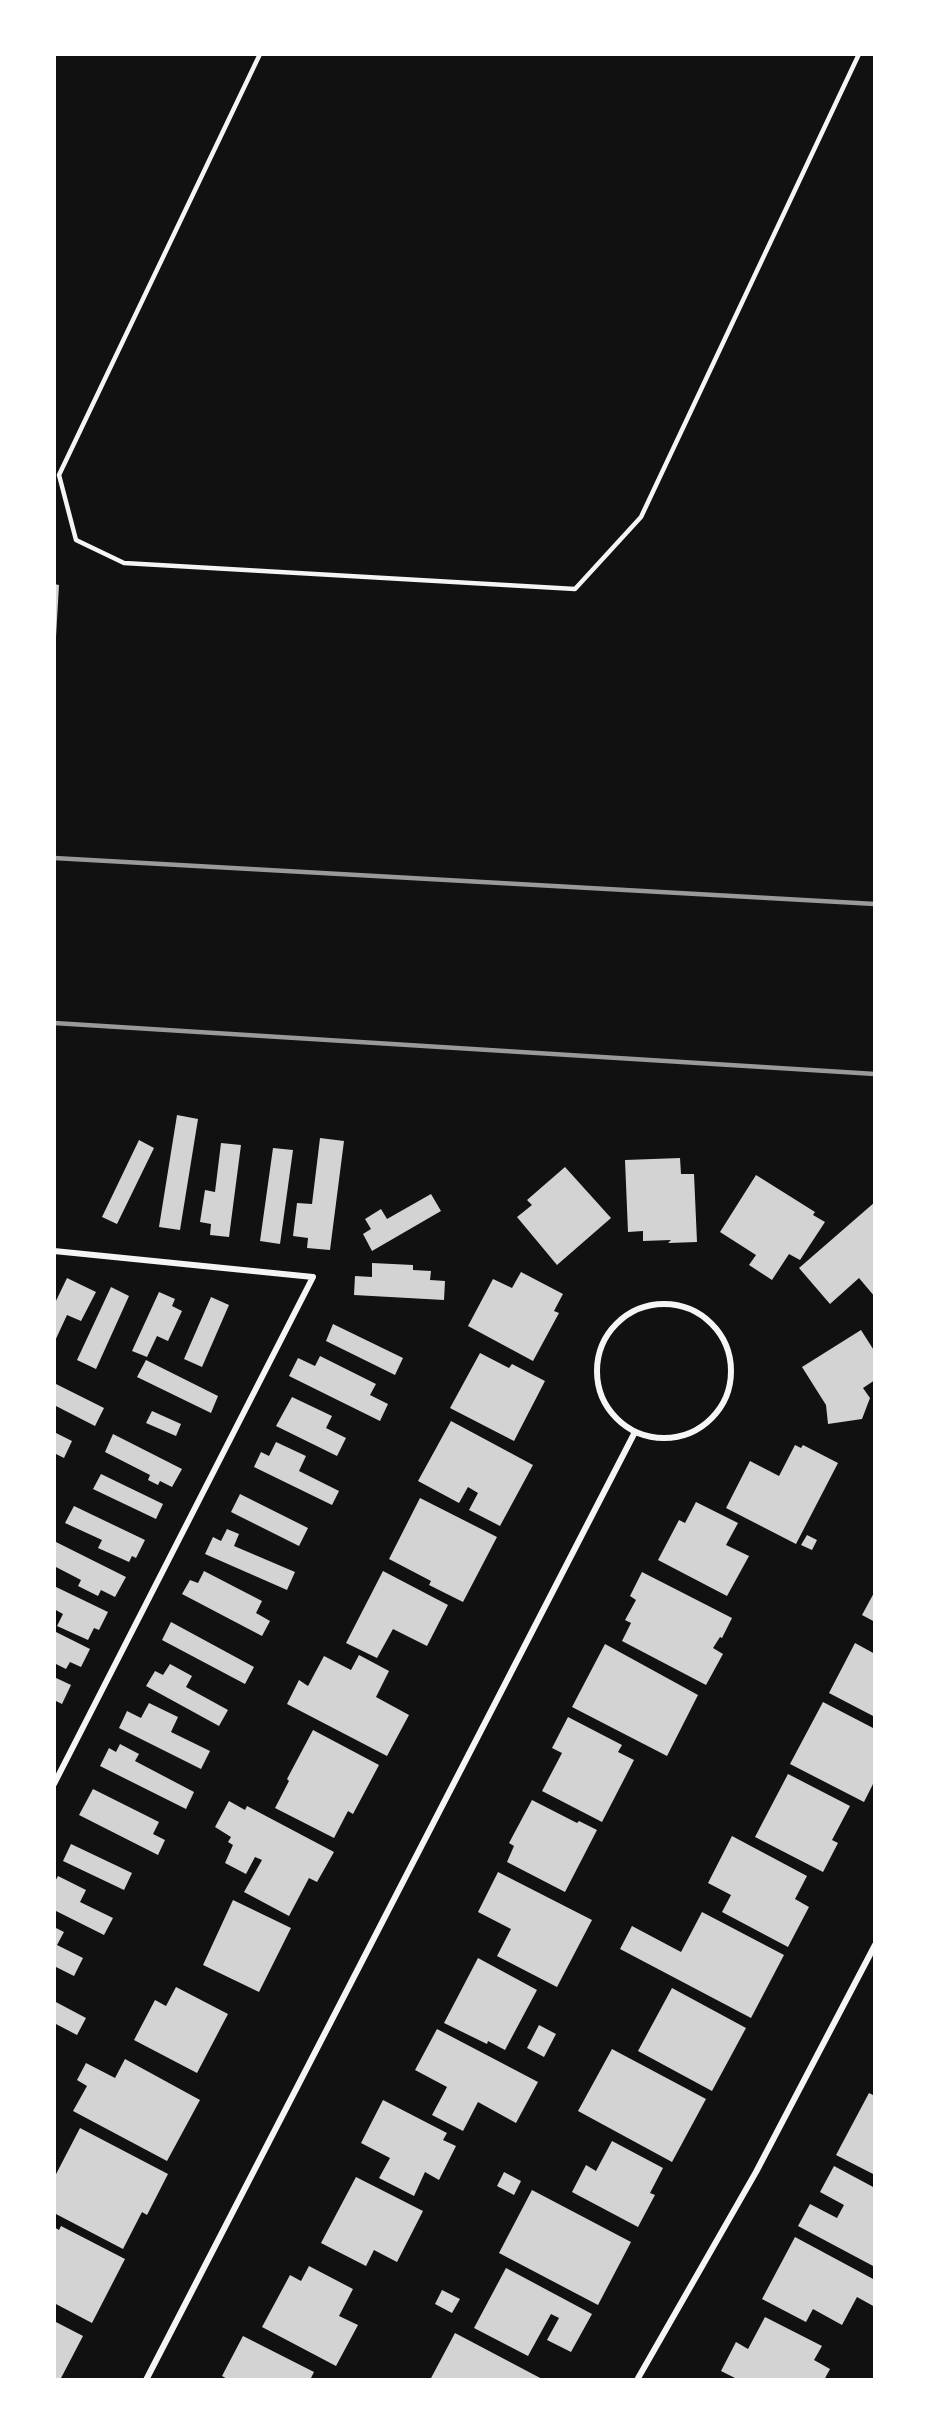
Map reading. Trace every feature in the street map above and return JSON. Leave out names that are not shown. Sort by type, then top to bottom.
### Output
[{"type":"street","points":[[54,1251],[313,1277],[54,1784]]},
{"type":"street","points":[[664,1304],[687,1308],[706,1318],[721,1334],[730,1354],[732,1376],[727,1397],[716,1416],[699,1430],[678,1437],[657,1438],[635,1432],[617,1419],[603,1401],[597,1379],[598,1357],[607,1336],[622,1318],[642,1308],[664,1304]]},
{"type":"street","points":[[146,2380],[635,1432]]},
{"type":"street","points":[[637,2380],[756,2172],[875,1945]]},
{"type":"lane","points":[[260,54],[59,475],[76,540],[124,563],[575,589],[641,517],[859,54]]},
{"type":"building","points":[[54,584],[59,585],[56,637],[54,637]]},
{"type":"building","points":[[177,1115],[198,1119],[180,1230],[159,1227]]},
{"type":"building","points":[[320,1138],[344,1141],[330,1250],[307,1248],[308,1238],[293,1236],[297,1203],[312,1204]]},
{"type":"building","points":[[139,1140],[154,1148],[117,1224],[102,1217]]},
{"type":"building","points":[[221,1143],[241,1145],[229,1237],[210,1235],[211,1224],[200,1222],[205,1190],[215,1192]]},
{"type":"building","points":[[273,1148],[293,1150],[280,1244],[260,1241]]},
{"type":"building","points":[[680,1158],[681,1174],[694,1174],[697,1242],[643,1241],[643,1231],[628,1232],[625,1160]]},
{"type":"building","points":[[565,1167],[611,1218],[557,1265],[517,1217],[532,1205],[527,1200]]},
{"type":"building","points":[[756,1175],[815,1212],[813,1215],[825,1222],[800,1260],[789,1254],[772,1280],[749,1265],[756,1255],[720,1232]]},
{"type":"building","points":[[431,1194],[441,1211],[372,1251],[363,1234],[371,1229],[365,1219],[381,1209],[387,1219]]},
{"type":"building","points":[[875,1202],[875,1297],[859,1278],[830,1304],[799,1268]]},
{"type":"building","points":[[372,1263],[413,1265],[413,1270],[431,1271],[430,1280],[445,1281],[444,1300],[354,1295],[355,1276],[372,1277]]},
{"type":"building","points":[[521,1272],[563,1294],[554,1311],[559,1313],[533,1361],[468,1326],[493,1279],[512,1288]]},
{"type":"building","points":[[67,1278],[96,1292],[81,1321],[67,1315],[54,1343],[54,1305]]},
{"type":"building","points":[[111,1287],[129,1296],[96,1369],[77,1360]]},
{"type":"building","points":[[159,1292],[175,1299],[172,1306],[182,1311],[168,1341],[157,1336],[147,1357],[132,1351]]},
{"type":"building","points":[[211,1297],[229,1305],[202,1367],[184,1359]]},
{"type":"building","points":[[333,1324],[403,1358],[395,1375],[326,1341]]},
{"type":"building","points":[[861,1330],[875,1352],[875,1380],[863,1388],[870,1398],[862,1419],[828,1424],[826,1405],[802,1367]]},
{"type":"building","points":[[480,1353],[509,1368],[512,1364],[545,1381],[514,1441],[450,1408]]},
{"type":"building","points":[[320,1356],[376,1384],[370,1395],[388,1404],[380,1421],[289,1376],[298,1358],[315,1366]]},
{"type":"building","points":[[146,1360],[218,1396],[211,1413],[137,1377]]},
{"type":"building","points":[[54,1383],[104,1408],[95,1426],[54,1405]]},
{"type":"building","points":[[292,1397],[332,1416],[326,1428],[346,1438],[337,1456],[276,1426]]},
{"type":"building","points":[[152,1411],[181,1424],[176,1436],[146,1423]]},
{"type":"building","points":[[451,1421],[533,1465],[500,1526],[469,1510],[478,1493],[468,1487],[459,1503],[418,1481]]},
{"type":"building","points":[[54,1432],[72,1441],[64,1458],[54,1453]]},
{"type":"building","points":[[113,1434],[182,1469],[172,1487],[160,1481],[158,1485],[148,1480],[150,1475],[105,1452]]},
{"type":"building","points":[[276,1442],[306,1456],[299,1471],[339,1491],[332,1505],[254,1467],[261,1452],[269,1456]]},
{"type":"building","points":[[795,1445],[801,1448],[803,1445],[838,1463],[796,1544],[726,1508],[750,1461],[779,1476]]},
{"type":"building","points":[[101,1474],[163,1504],[156,1519],[93,1489]]},
{"type":"building","points":[[240,1494],[308,1528],[299,1546],[231,1512]]},
{"type":"building","points":[[420,1498],[497,1537],[463,1602],[429,1585],[431,1581],[389,1559]]},
{"type":"building","points":[[696,1502],[738,1523],[726,1545],[749,1556],[727,1596],[658,1560],[679,1520],[685,1523]]},
{"type":"building","points":[[74,1506],[145,1540],[136,1558],[132,1556],[129,1562],[98,1548],[102,1540],[65,1523]]},
{"type":"building","points":[[227,1529],[239,1534],[234,1546],[295,1572],[287,1590],[205,1554],[213,1537],[221,1541]]},
{"type":"building","points":[[807,1535],[817,1540],[812,1550],[801,1545]]},
{"type":"building","points":[[54,1541],[126,1577],[115,1597],[101,1590],[98,1596],[78,1586],[81,1580],[54,1566]]},
{"type":"building","points":[[204,1571],[262,1601],[256,1613],[270,1621],[262,1636],[182,1594],[190,1580],[198,1583]]},
{"type":"building","points":[[383,1571],[448,1605],[427,1646],[393,1629],[377,1658],[346,1643]]},
{"type":"building","points":[[642,1572],[732,1618],[722,1638],[720,1637],[713,1648],[723,1654],[706,1685],[622,1641],[631,1623],[625,1620],[636,1600],[630,1596]]},
{"type":"building","points":[[54,1586],[108,1612],[99,1630],[94,1628],[88,1640],[57,1626],[63,1614],[54,1609]]},
{"type":"building","points":[[875,1591],[875,1622],[862,1615]]},
{"type":"building","points":[[171,1622],[254,1667],[245,1684],[162,1640]]},
{"type":"building","points":[[54,1631],[90,1649],[81,1667],[70,1662],[66,1669],[54,1663]]},
{"type":"building","points":[[855,1643],[875,1654],[875,1717],[829,1693]]},
{"type":"building","points":[[605,1644],[698,1695],[667,1756],[572,1707]]},
{"type":"building","points":[[359,1655],[389,1671],[376,1697],[409,1715],[387,1756],[287,1704],[299,1680],[308,1686],[324,1656],[351,1670]]},
{"type":"building","points":[[170,1664],[192,1676],[186,1687],[228,1710],[219,1726],[146,1686],[155,1671],[163,1675]]},
{"type":"building","points":[[54,1677],[71,1685],[62,1704],[54,1700]]},
{"type":"building","points":[[823,1702],[875,1729],[875,1780],[864,1802],[790,1764]]},
{"type":"building","points":[[149,1703],[178,1717],[171,1732],[210,1751],[201,1769],[119,1728],[127,1711],[141,1718]]},
{"type":"building","points":[[568,1717],[622,1745],[618,1752],[634,1760],[602,1822],[542,1791],[562,1753],[552,1748]]},
{"type":"building","points":[[313,1730],[379,1765],[353,1814],[348,1811],[334,1838],[275,1808],[289,1781],[287,1779]]},
{"type":"building","points":[[120,1744],[139,1754],[135,1761],[194,1792],[186,1809],[100,1766],[109,1748],[116,1752]]},
{"type":"building","points":[[788,1774],[850,1806],[832,1840],[838,1843],[823,1872],[755,1837]]},
{"type":"building","points":[[93,1789],[159,1822],[153,1834],[165,1840],[158,1855],[79,1815]]},
{"type":"building","points":[[532,1800],[577,1823],[579,1821],[597,1830],[565,1892],[507,1862],[514,1846],[509,1843]]},
{"type":"building","points":[[229,1801],[245,1810],[247,1806],[334,1852],[317,1882],[309,1878],[289,1916],[244,1892],[262,1860],[255,1857],[246,1874],[225,1863],[233,1845],[228,1842],[231,1837],[215,1827]]},
{"type":"building","points":[[732,1836],[807,1876],[795,1899],[809,1907],[788,1947],[722,1912],[731,1895],[708,1883]]},
{"type":"building","points":[[71,1844],[132,1873],[124,1890],[63,1861]]},
{"type":"building","points":[[498,1872],[592,1920],[557,1987],[497,1956],[511,1929],[478,1912]]},
{"type":"building","points":[[58,1876],[86,1890],[80,1902],[113,1918],[104,1935],[54,1910],[54,1883]]},
{"type":"building","points":[[233,1900],[291,1928],[259,1992],[203,1965]]},
{"type":"building","points":[[702,1912],[784,1955],[751,2018],[620,1949],[632,1926],[681,1952]]},
{"type":"building","points":[[54,1927],[64,1932],[57,1945],[83,1958],[74,1976],[54,1966]]},
{"type":"building","points":[[478,1958],[537,1990],[505,2050],[444,2023]]},
{"type":"building","points":[[176,1987],[228,2014],[197,2073],[134,2040],[155,2000],[166,2006]]},
{"type":"building","points":[[672,1988],[746,2028],[712,2091],[638,2051]]},
{"type":"building","points":[[54,2001],[86,2018],[77,2035],[54,2023]]},
{"type":"building","points":[[539,2025],[556,2034],[544,2057],[527,2048]]},
{"type":"building","points":[[437,2029],[538,2082],[516,2123],[478,2102],[463,2131],[432,2115],[447,2087],[415,2070]]},
{"type":"building","points":[[612,2049],[706,2099],[672,2162],[578,2111]]},
{"type":"building","points":[[125,2059],[200,2100],[167,2161],[73,2111],[87,2086],[77,2080],[86,2063],[115,2078]]},
{"type":"building","points":[[869,2093],[875,2096],[875,2175],[836,2155]]},
{"type":"building","points":[[383,2100],[447,2133],[443,2140],[456,2146],[439,2180],[425,2172],[414,2196],[379,2178],[390,2158],[361,2143]]},
{"type":"building","points":[[80,2128],[168,2174],[147,2215],[142,2212],[123,2249],[54,2213],[54,2178]]},
{"type":"building","points":[[612,2141],[663,2168],[650,2193],[655,2195],[638,2227],[572,2192],[586,2165],[596,2171]]},
{"type":"building","points":[[834,2166],[875,2188],[875,2267],[798,2226],[810,2204],[837,2218],[844,2205],[820,2192]]},
{"type":"building","points":[[504,2172],[521,2181],[514,2195],[497,2186]]},
{"type":"building","points":[[356,2177],[423,2211],[397,2262],[374,2250],[366,2266],[321,2243]]},
{"type":"building","points":[[532,2190],[631,2242],[598,2305],[499,2253]]},
{"type":"building","points":[[61,2226],[125,2259],[92,2323],[54,2303],[54,2227],[59,2230]]},
{"type":"building","points":[[795,2237],[875,2280],[875,2307],[857,2297],[842,2325],[813,2309],[806,2322],[762,2299]]},
{"type":"building","points":[[309,2266],[353,2289],[339,2316],[358,2325],[336,2366],[262,2327],[290,2275],[301,2281]]},
{"type":"building","points":[[506,2268],[592,2314],[571,2352],[547,2340],[559,2318],[551,2314],[528,2356],[474,2328]]},
{"type":"building","points":[[442,2290],[460,2299],[452,2313],[435,2304]]},
{"type":"building","points":[[765,2317],[822,2346],[814,2360],[830,2369],[824,2380],[739,2380],[721,2371],[736,2342],[748,2349]]},
{"type":"building","points":[[54,2321],[83,2336],[60,2380],[54,2377]]},
{"type":"building","points":[[455,2333],[544,2380],[430,2380]]},
{"type":"building","points":[[243,2336],[314,2372],[310,2380],[229,2380],[222,2376]]},
{"type":"railway","points":[[54,858],[875,904]]},
{"type":"railway","points":[[54,1023],[875,1074]]}]
